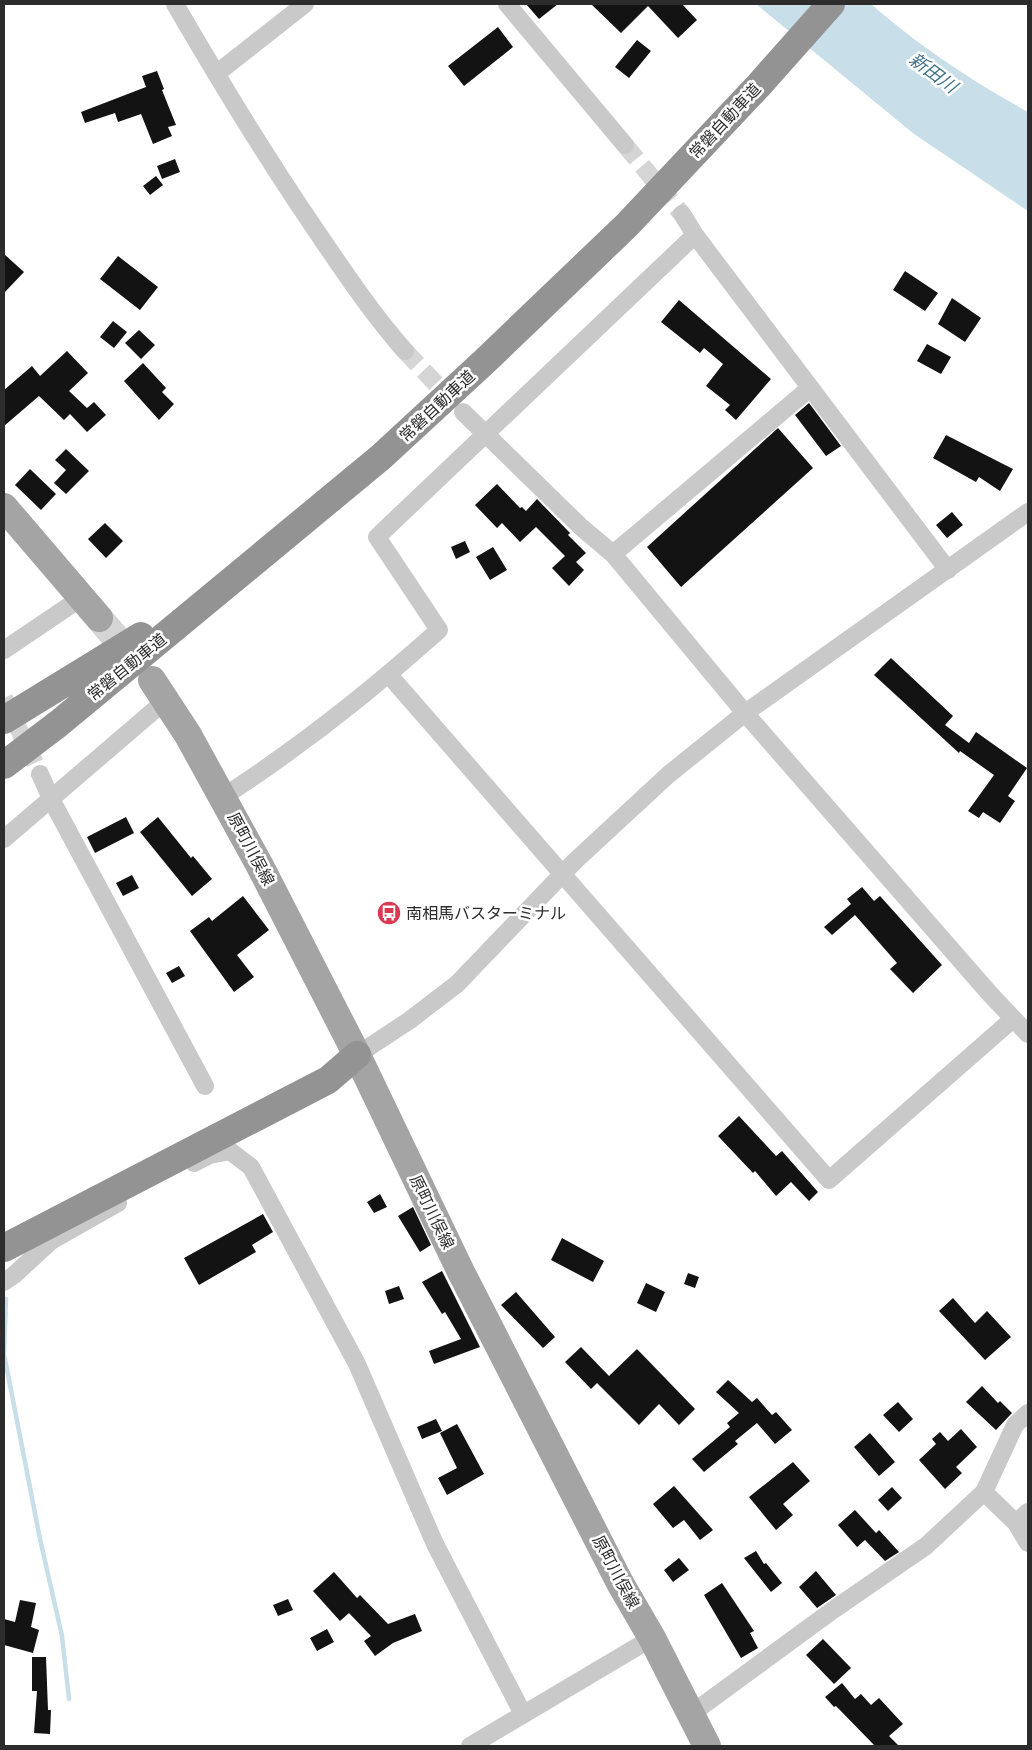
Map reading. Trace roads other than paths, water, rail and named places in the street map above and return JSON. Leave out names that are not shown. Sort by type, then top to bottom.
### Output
[{"type":"highway","name":"常磐自動車道","points":[[4,765],[58,724],[382,457],[627,225],[759,85],[831,4]]},
{"type":"highway","points":[[4,720],[140,637],[233,568],[322,496],[382,457]]},
{"type":"highway","points":[[4,773],[58,724]]},
{"type":"highway","points":[[4,1232],[315,1073],[357,1055]]},
{"type":"highway","points":[[4,1248],[328,1080],[357,1055]]},
{"type":"main road","points":[[4,507],[99,618]]},
{"type":"main road","name":"原町川俣線","points":[[158,690],[223,797],[357,1055],[461,1272],[620,1583],[652,1638],[707,1746]]},
{"type":"street","points":[[176,4],[216,74],[282,181],[372,313],[405,351]]},
{"type":"street","points":[[216,74],[305,4]]},
{"type":"street","points":[[506,4],[625,145]]},
{"type":"street","points":[[682,214],[695,235],[948,570]]},
{"type":"street","points":[[223,797],[272,765],[389,675],[439,630],[377,537],[695,235]]},
{"type":"street","points":[[613,554],[810,388]]},
{"type":"street","points":[[462,412],[581,527],[613,554],[745,713],[1028,1034]]},
{"type":"street","points":[[357,1055],[410,1020],[458,984],[563,874],[668,775],[745,713],[1028,512]]},
{"type":"street","points":[[4,650],[81,598]]},
{"type":"street","points":[[389,675],[829,1180],[1013,1018]]},
{"type":"street","points":[[4,838],[51,799],[158,690]]},
{"type":"street","points":[[40,774],[51,799],[205,1086]]},
{"type":"street","points":[[4,1282],[14,1276],[51,1241],[210,1155],[230,1151],[251,1167],[357,1364],[435,1544],[523,1714]]},
{"type":"street","points":[[690,1714],[833,1610],[926,1546],[984,1492],[1015,1425],[1028,1413]]},
{"type":"street","points":[[984,1492],[1022,1518],[1028,1543]]},
{"type":"street","points":[[470,1746],[652,1638]]},
{"type":"water","name":"新田川","points":[[756,4],[871,4],[946,62],[1028,112],[1028,211],[914,134]]},
{"type":"waterway","points":[[6,1299],[4,1354],[40,1539],[62,1636],[69,1699]]},
{"type":"tunnel","points":[[625,145],[682,214]]},
{"type":"tunnel","points":[[405,351],[454,403]]},
{"type":"tunnel","points":[[99,618],[138,664]]},
{"type":"tunnel","points":[[4,698],[40,774]]},
{"type":"place","name":"南相馬バスターミナル","points":[[389,913]]}]
